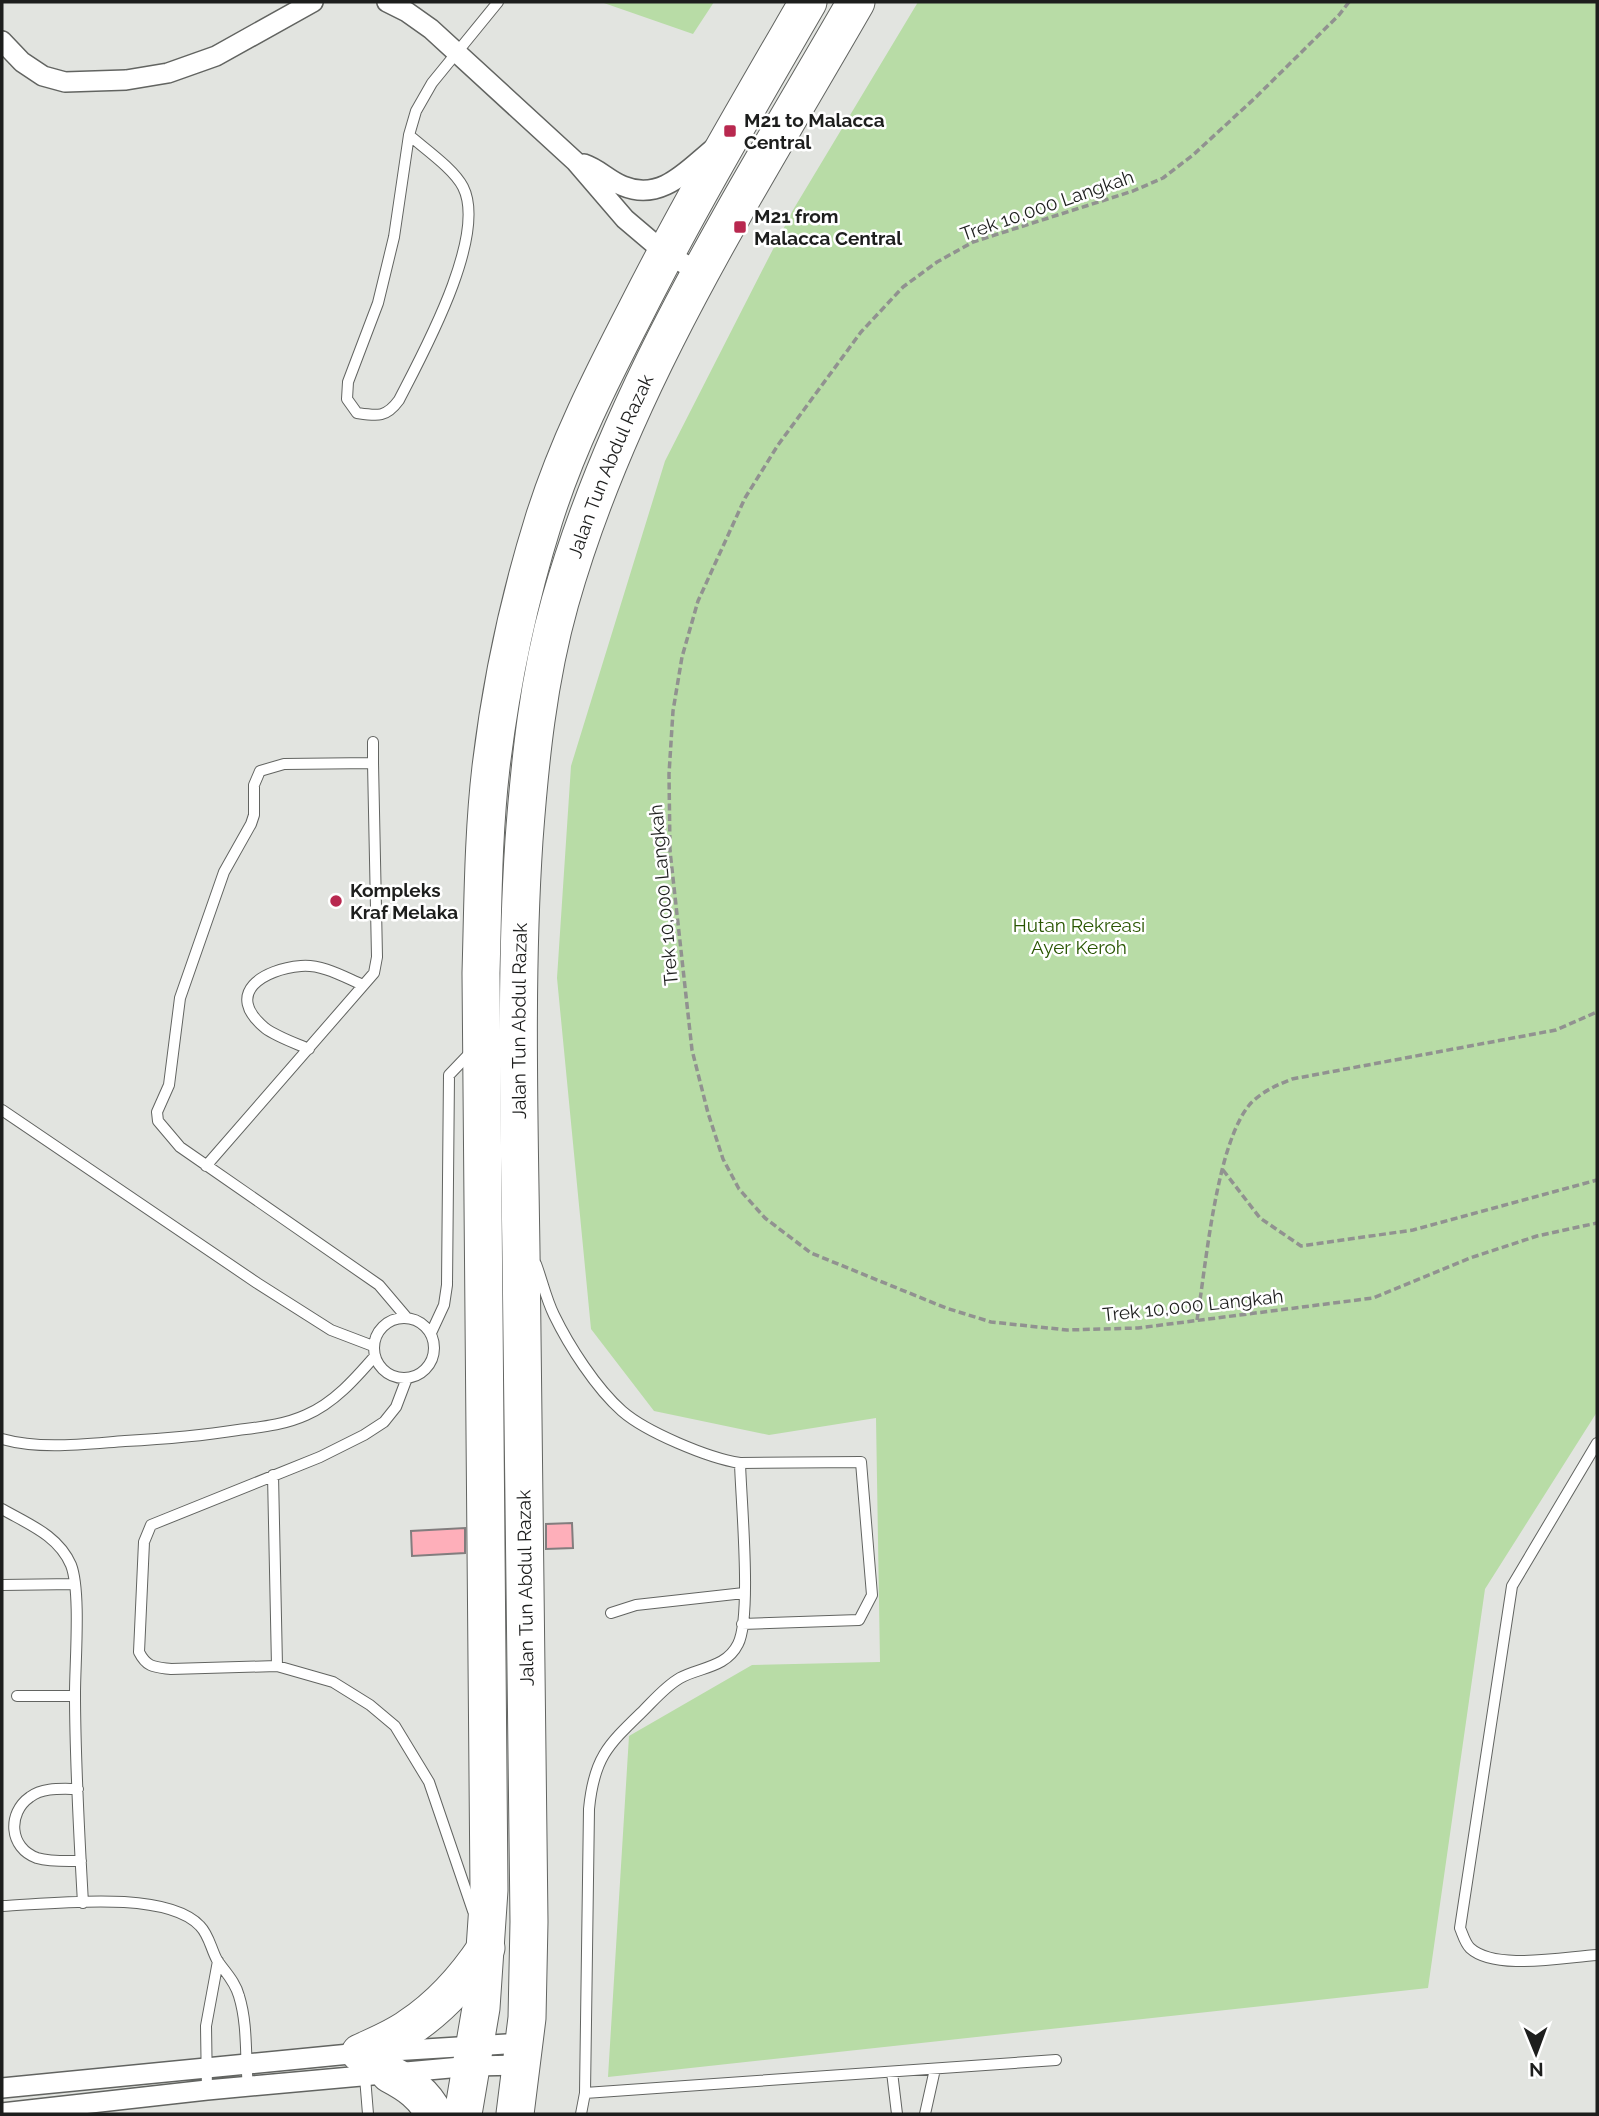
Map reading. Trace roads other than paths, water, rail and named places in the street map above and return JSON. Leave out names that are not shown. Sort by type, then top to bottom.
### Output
[{"type":"highway","name":"Jalan Tun Abdul Razak","points":[[463,2114],[474,2055],[486,1948],[489,1889],[482,1041],[485,840],[501,703],[517,625],[544,520],[592,397],[665,253],[808,2]]},
{"type":"highway","name":"Jalan Tun Abdul Razak","points":[[515,2114],[523,2054],[529,1922],[520,1218],[520,914],[530,760],[539,701],[559,605],[598,487],[639,392],[701,273],[856,2]]},
{"type":"highway","points":[[434,2114],[423,2097],[411,2086],[372,2068],[397,2035],[432,2009],[454,1988],[486,1948]]},
{"type":"street","points":[[2,41],[22,62],[43,76],[65,82],[85,83],[126,80],[168,73],[216,56],[313,2]]},
{"type":"street","points":[[387,2],[415,17],[576,162],[625,219],[665,253],[701,273]]},
{"type":"street","points":[[576,162],[596,168],[625,187],[651,191],[674,181],[731,134]]},
{"type":"street","points":[[2,2113],[248,2087],[474,2055],[523,2054]]},
{"type":"street","points":[[2,2088],[246,2064],[372,2068],[474,2055]]},
{"type":"lane","points":[[409,135],[455,175],[464,187],[469,205],[468,224],[462,253],[438,325],[399,400],[391,411],[376,416],[357,413],[347,399],[348,382],[378,303],[394,237],[409,135],[416,111],[432,83],[498,2]]},
{"type":"lane","points":[[206,1166],[374,973],[377,957],[373,742]]},
{"type":"lane","points":[[373,763],[284,764],[260,771],[254,785],[254,815],[251,824],[223,872],[180,998],[169,1085],[157,1112],[158,1121],[180,1147],[379,1285],[407,1318]]},
{"type":"lane","points":[[309,1049],[267,1030],[254,1017],[247,999],[255,981],[302,966],[330,971],[363,985]]},
{"type":"lane","points":[[431,1333],[444,1305],[447,1286],[449,1075],[482,1041]]},
{"type":"lane","points":[[2,1110],[331,1331],[374,1351],[379,1366],[387,1373],[396,1377],[416,1376],[431,1363],[435,1343],[425,1325],[407,1318],[397,1318],[381,1328],[374,1351],[351,1383],[326,1405],[305,1416],[274,1426],[188,1437],[71,1444],[35,1445],[2,1439]]},
{"type":"lane","points":[[520,1218],[552,1312],[594,1378],[623,1412],[662,1436],[721,1460],[740,1463],[861,1462],[872,1595],[859,1620],[743,1624]]},
{"type":"lane","points":[[407,1378],[396,1407],[384,1422],[364,1435],[320,1457],[151,1525],[144,1542],[139,1651],[144,1662],[155,1667],[171,1669],[277,1666],[333,1682],[370,1705],[396,1726],[429,1782],[486,1948]]},
{"type":"lane","points":[[1597,1443],[1512,1586],[1460,1928],[1467,1945],[1481,1956],[1506,1961],[1597,1955]]},
{"type":"lane","points":[[581,2114],[585,2093],[589,1809],[592,1784],[604,1751],[668,1686],[681,1677],[718,1664],[729,1656],[739,1643],[744,1593],[740,1463]]},
{"type":"lane","points":[[274,1475],[277,1666]]},
{"type":"lane","points":[[2,1509],[47,1534],[62,1549],[71,1566],[75,1584],[75,1696],[83,1903]]},
{"type":"lane","points":[[2,1585],[75,1584]]},
{"type":"lane","points":[[611,1613],[636,1605],[744,1593]]},
{"type":"lane","points":[[17,1696],[75,1696]]},
{"type":"lane","points":[[78,1789],[50,1789],[30,1796],[17,1810],[12,1828],[19,1846],[34,1857],[50,1861],[81,1861]]},
{"type":"lane","points":[[2,1906],[145,1904],[167,1907],[187,1915],[202,1927],[218,1961],[232,1977],[239,1994],[248,2087]]},
{"type":"lane","points":[[207,2091],[206,2026],[218,1961]]},
{"type":"lane","points":[[585,2093],[1056,2060]]},
{"type":"lane","points":[[368,2114],[372,2068]]},
{"type":"lane","points":[[925,2114],[935,2069]]},
{"type":"lane","points":[[892,2072],[897,2114]]},
{"type":"place","name":"M21 to Malacca Central","points":[[730,131]]},
{"type":"place","name":"M21 from Malacca Central","points":[[740,227]]},
{"type":"place","name":"Kompleks Kraf Melaka","points":[[336,901]]},
{"type":"park label","name":"Hutan Rekreasi Ayer Keroh","points":[[1079,936]]}]
